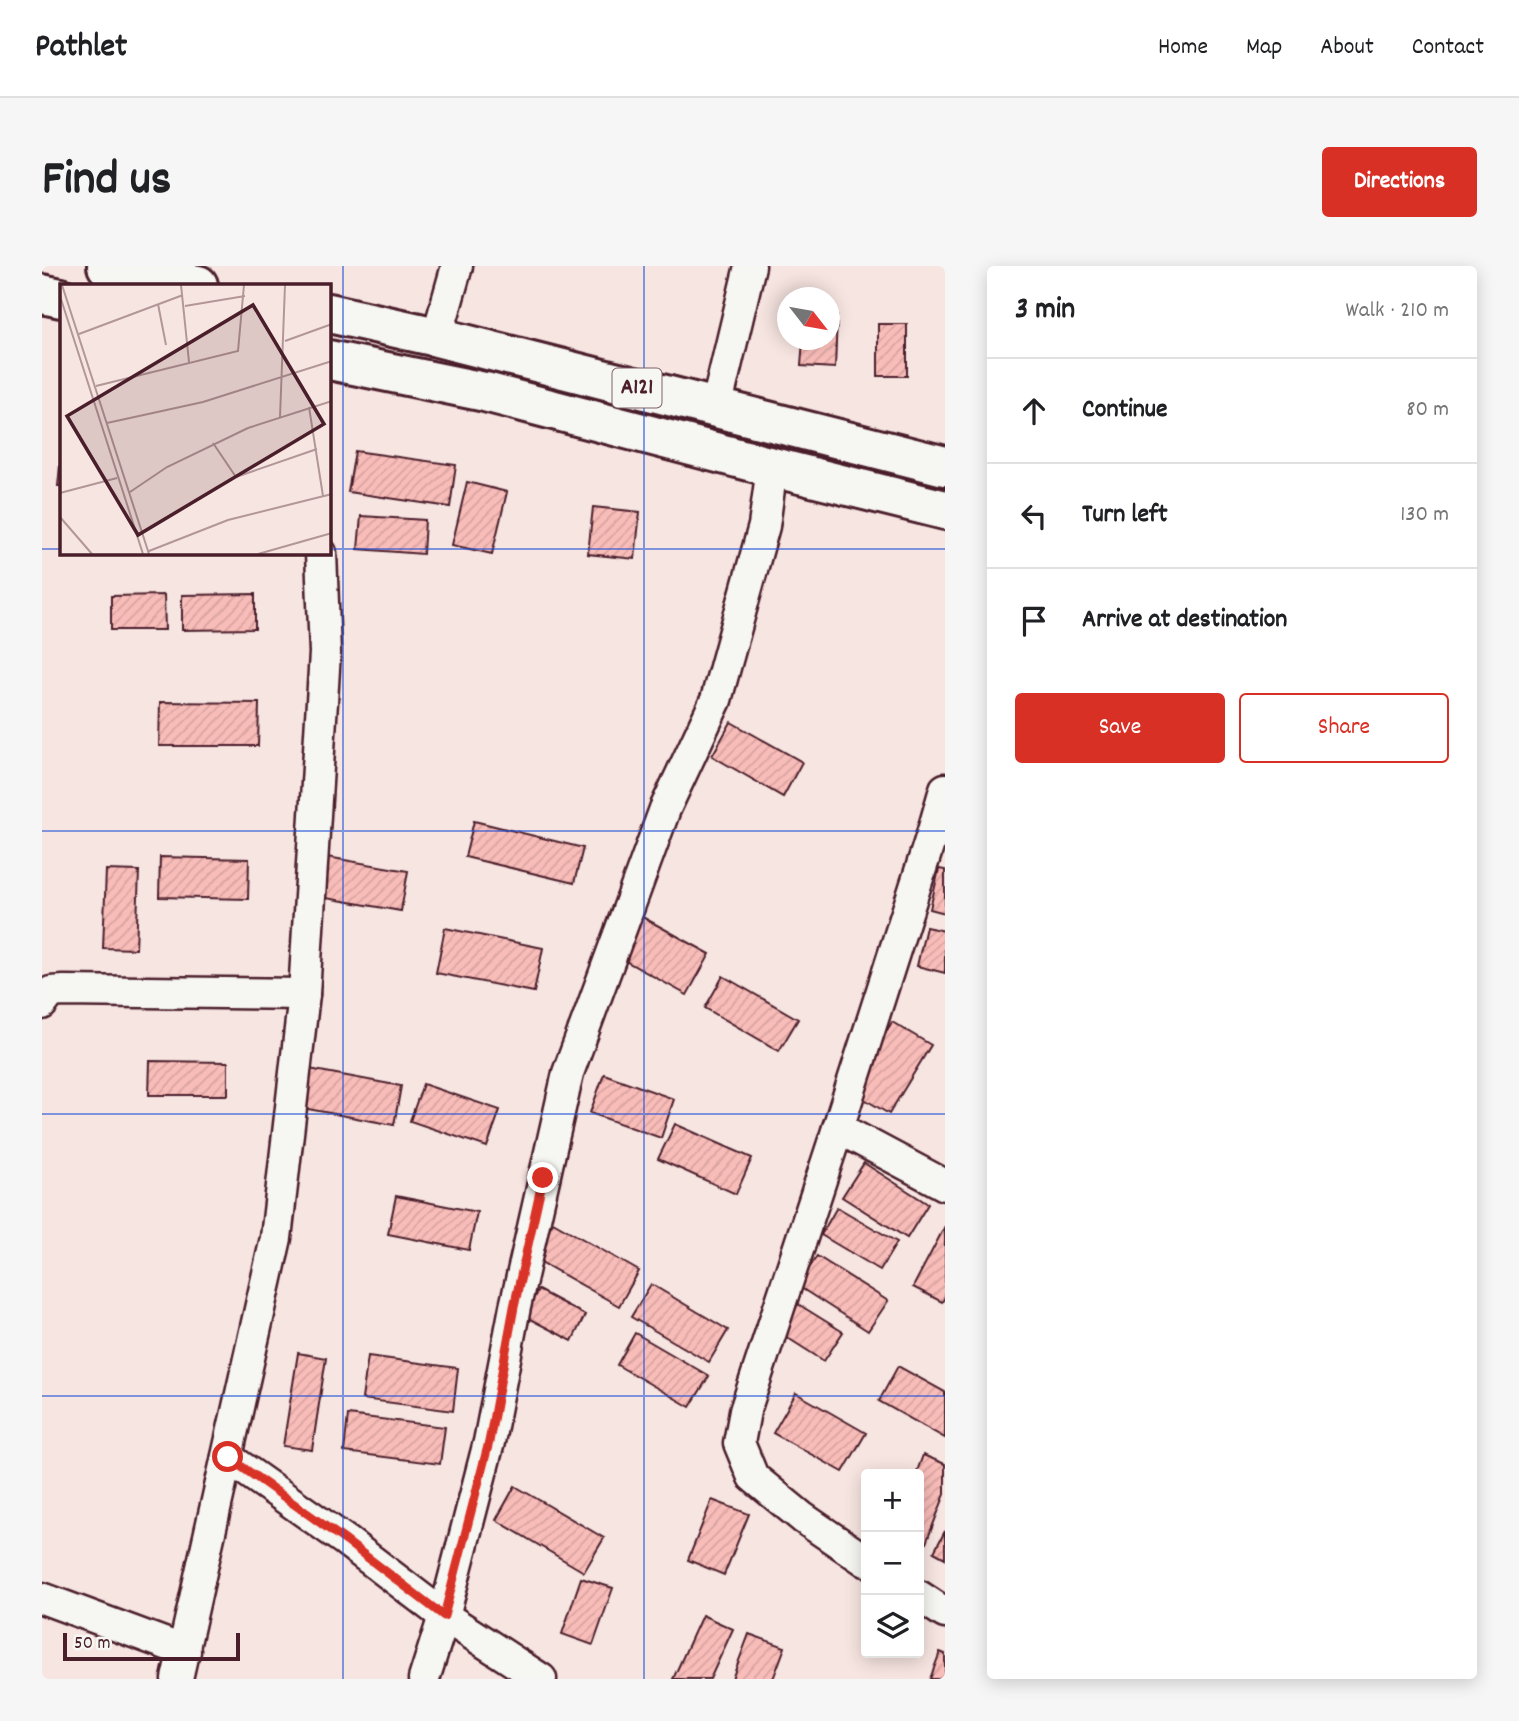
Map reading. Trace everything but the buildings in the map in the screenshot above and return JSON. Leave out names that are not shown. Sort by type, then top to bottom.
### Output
[{"type":"highway","points":[[107,266],[193,284]]},
{"type":"highway","points":[[42,293],[60,298]]},
{"type":"highway","name":"A121","points":[[331,313],[438,337],[945,466]]},
{"type":"highway","name":"A121","points":[[331,360],[485,392],[945,510]]},
{"type":"street","points":[[438,337],[457,266]]},
{"type":"street","points":[[716,408],[750,266]]},
{"type":"street","points":[[424,1679],[444,1616],[489,1442],[514,1307],[568,1073],[665,809],[716,700],[764,526],[772,467]]},
{"type":"street","points":[[42,1598],[181,1665],[276,1238],[303,993],[325,653],[321,555]]},
{"type":"street","points":[[861,1558],[803,1518],[753,1477],[739,1443],[745,1410],[945,789]]},
{"type":"street","points":[[42,1004],[51,992],[64,991],[303,993]]},
{"type":"street","points":[[838,1128],[945,1185]]},
{"type":"street","points":[[228,1457],[346,1541],[444,1616],[541,1679]]},
{"type":"street","points":[[924,1599],[945,1614]]},
{"type":"route","points":[[228,1457],[346,1541],[444,1616],[489,1442],[514,1307],[543,1178]]}]
